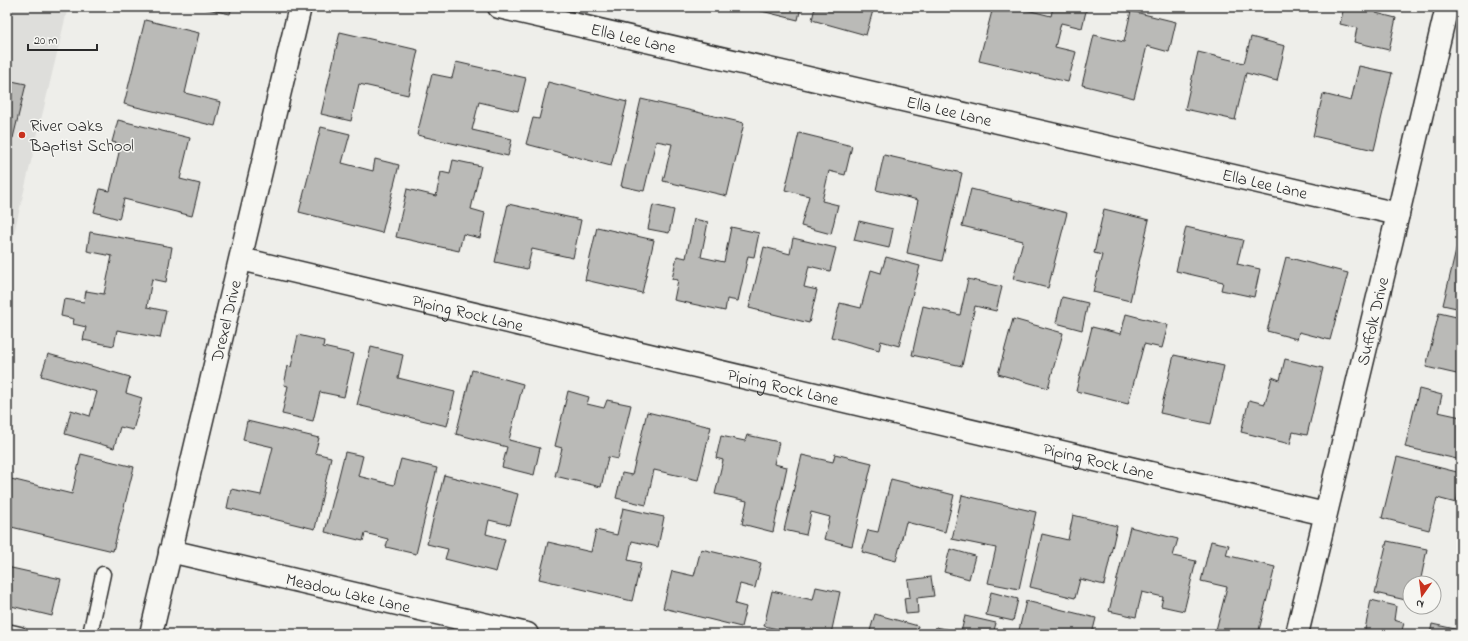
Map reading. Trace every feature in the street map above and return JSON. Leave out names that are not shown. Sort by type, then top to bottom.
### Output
[{"type":"street","name":"Drexel Drive","points":[[151,634],[300,7]]},
{"type":"street","name":"Ella Lee Lane","points":[[499,7],[1398,214]]},
{"type":"street","name":"Suffolk Drive","points":[[1297,634],[1447,7]]},
{"type":"street","name":"Piping Rock Lane","points":[[241,259],[1325,514]]},
{"type":"street","name":"Meadow Lake Lane","points":[[170,551],[527,634]]},
{"type":"lane","points":[[90,634],[102,574]]},
{"type":"lane","points":[[7,631],[20,634]]},
{"type":"shaded area","name":"River Oaks Baptist School","points":[[7,7],[68,7],[7,262]]},
{"type":"building","points":[[198,7],[232,7],[230,14]]},
{"type":"building","points":[[745,7],[801,7],[798,20]]},
{"type":"building","points":[[815,7],[874,7],[866,35],[812,20]]},
{"type":"building","points":[[993,7],[1015,7],[1051,16],[1053,7],[1087,7],[1082,28],[1061,23],[1055,47],[1076,52],[1068,82],[979,61]]},
{"type":"building","points":[[1344,7],[1377,7],[1376,13],[1396,18],[1389,50],[1354,42],[1357,28],[1340,24]]},
{"type":"building","points":[[1131,11],[1176,22],[1169,52],[1147,46],[1134,98],[1082,85],[1094,35],[1124,42]]},
{"type":"building","points":[[145,20],[199,33],[185,93],[221,102],[215,126],[124,104]]},
{"type":"building","points":[[340,32],[418,50],[408,95],[359,84],[351,121],[321,114]]},
{"type":"building","points":[[1251,37],[1285,46],[1277,81],[1246,73],[1235,120],[1185,109],[1198,52],[1244,63]]},
{"type":"building","points":[[456,62],[526,78],[518,111],[479,102],[472,130],[512,139],[508,156],[417,135],[432,74],[452,78]]},
{"type":"building","points":[[1359,66],[1392,73],[1374,150],[1313,136],[1323,94],[1351,101]]},
{"type":"building","points":[[7,80],[26,84],[13,138],[7,136]]},
{"type":"building","points":[[548,82],[627,102],[611,166],[526,144],[533,118],[539,119]]},
{"type":"building","points":[[641,99],[744,123],[727,196],[663,181],[672,144],[656,141],[644,191],[621,186]]},
{"type":"building","points":[[118,120],[190,138],[180,179],[200,184],[192,216],[124,199],[119,219],[94,212],[100,189],[110,191],[121,144],[112,142]]},
{"type":"building","points":[[321,127],[350,134],[342,163],[373,171],[375,159],[399,165],[382,233],[299,212]]},
{"type":"building","points":[[799,133],[852,146],[845,175],[829,171],[822,201],[838,205],[831,234],[801,226],[809,196],[785,190]]},
{"type":"building","points":[[884,155],[962,173],[942,261],[907,253],[918,200],[876,190]]},
{"type":"building","points":[[453,160],[481,166],[471,209],[485,213],[480,238],[463,234],[459,251],[396,237],[407,189],[436,196],[441,172],[450,174]]},
{"type":"building","points":[[971,189],[1067,213],[1048,288],[1013,279],[1023,241],[962,226]]},
{"type":"building","points":[[508,204],[581,220],[573,258],[532,249],[527,269],[495,262]]},
{"type":"building","points":[[653,205],[674,210],[669,233],[648,229]]},
{"type":"building","points":[[1104,209],[1149,220],[1130,301],[1093,292],[1102,255],[1094,253]]},
{"type":"building","points":[[694,219],[708,222],[701,257],[724,262],[731,227],[759,233],[754,257],[748,256],[738,301],[727,299],[725,311],[674,300],[678,280],[672,279],[677,256],[686,258]]},
{"type":"building","points":[[859,221],[893,229],[889,248],[854,240]]},
{"type":"building","points":[[597,227],[654,240],[642,293],[585,280]]},
{"type":"building","points":[[1186,227],[1243,240],[1237,264],[1260,269],[1254,297],[1221,290],[1223,282],[1176,271]]},
{"type":"building","points":[[90,232],[172,247],[166,282],[152,279],[147,307],[166,311],[160,338],[117,330],[114,346],[83,340],[86,327],[73,324],[74,319],[61,316],[64,299],[84,302],[86,291],[104,294],[112,256],[87,251]]},
{"type":"building","points":[[793,238],[836,248],[830,271],[809,266],[804,287],[817,290],[809,323],[749,308],[764,247],[790,254]]},
{"type":"building","points":[[1459,238],[1461,238],[1461,309],[1443,305]]},
{"type":"building","points":[[886,257],[920,266],[899,346],[881,341],[879,350],[831,337],[840,303],[861,308],[871,270],[881,273]]},
{"type":"building","points":[[1286,257],[1348,273],[1330,340],[1299,332],[1297,339],[1267,331]]},
{"type":"building","points":[[968,279],[1002,287],[996,311],[975,306],[962,366],[912,355],[923,306],[960,315]]},
{"type":"building","points":[[1062,297],[1088,303],[1082,330],[1056,323]]},
{"type":"building","points":[[1439,313],[1461,318],[1461,375],[1426,367]]},
{"type":"building","points":[[1126,314],[1168,325],[1162,348],[1144,344],[1128,404],[1076,391],[1092,327],[1121,334]]},
{"type":"building","points":[[1013,319],[1063,333],[1048,388],[998,374]]},
{"type":"building","points":[[298,335],[324,341],[323,347],[354,354],[344,397],[320,392],[313,421],[282,414],[288,386],[284,385],[288,366],[291,367]]},
{"type":"building","points":[[371,347],[403,355],[398,378],[455,392],[447,426],[357,405]]},
{"type":"building","points":[[48,354],[130,377],[126,393],[142,398],[133,430],[120,427],[114,448],[65,434],[71,410],[90,416],[97,392],[41,376]]},
{"type":"building","points":[[1174,355],[1224,366],[1211,424],[1160,413]]},
{"type":"building","points":[[1285,359],[1323,368],[1307,435],[1293,432],[1290,444],[1241,432],[1249,400],[1265,404],[1272,377],[1280,380]]},
{"type":"building","points":[[472,370],[523,384],[509,440],[540,448],[534,475],[502,467],[507,447],[456,434]]},
{"type":"building","points":[[1419,389],[1442,395],[1438,412],[1461,417],[1461,460],[1405,447]]},
{"type":"building","points":[[568,391],[589,397],[587,404],[604,408],[607,400],[631,405],[618,459],[608,457],[601,487],[555,476],[562,448],[555,446]]},
{"type":"building","points":[[647,412],[711,427],[698,480],[654,470],[646,505],[616,498],[622,473],[632,475]]},
{"type":"building","points":[[247,421],[319,438],[315,453],[331,457],[315,529],[227,508],[231,489],[261,495],[273,447],[243,440]]},
{"type":"building","points":[[747,435],[779,442],[774,464],[787,467],[773,532],[742,524],[747,501],[715,494],[723,460],[716,458],[721,436],[745,441]]},
{"type":"building","points":[[345,452],[363,456],[358,476],[394,485],[401,459],[437,468],[416,554],[386,547],[388,539],[365,533],[363,541],[325,532]]},
{"type":"building","points":[[81,454],[134,467],[113,551],[7,526],[7,478],[72,494]]},
{"type":"building","points":[[835,454],[872,463],[852,546],[824,539],[830,517],[811,512],[806,535],[784,530],[802,455],[833,462]]},
{"type":"building","points":[[1397,457],[1461,473],[1461,483],[1456,503],[1437,498],[1429,530],[1382,518]]},
{"type":"building","points":[[444,475],[518,494],[510,525],[489,520],[486,534],[505,539],[496,572],[445,559],[448,549],[427,544]]},
{"type":"building","points":[[891,479],[954,495],[945,532],[906,522],[896,561],[862,552],[868,530],[878,532]]},
{"type":"building","points":[[962,495],[1036,512],[1019,589],[988,583],[996,548],[952,539]]},
{"type":"building","points":[[623,508],[664,517],[658,547],[632,541],[628,560],[641,563],[632,601],[539,579],[548,542],[591,552],[596,530],[617,535]]},
{"type":"building","points":[[1073,515],[1117,526],[1104,585],[1080,579],[1075,598],[1030,587],[1042,534],[1068,540]]},
{"type":"building","points":[[1130,527],[1178,539],[1173,556],[1196,561],[1184,611],[1161,606],[1163,597],[1142,592],[1136,617],[1109,611]]},
{"type":"building","points":[[1211,541],[1229,545],[1226,555],[1275,567],[1258,634],[1234,634],[1216,630],[1227,587],[1201,581]]},
{"type":"building","points":[[1387,541],[1427,549],[1422,575],[1402,575],[1402,599],[1375,593]]},
{"type":"building","points":[[701,549],[761,563],[755,588],[740,584],[735,604],[746,607],[741,627],[663,608],[672,571],[694,576]]},
{"type":"building","points":[[950,549],[975,556],[969,579],[944,572]]},
{"type":"building","points":[[7,567],[61,579],[52,616],[7,605]]},
{"type":"building","points":[[931,577],[934,596],[917,598],[918,613],[906,614],[904,598],[910,597],[908,580]]},
{"type":"building","points":[[816,587],[840,592],[831,634],[800,634],[764,626],[772,591],[813,600]]},
{"type":"building","points":[[991,592],[1018,599],[1013,621],[986,615]]},
{"type":"building","points":[[1371,600],[1396,606],[1394,620],[1404,623],[1401,634],[1364,634]]},
{"type":"building","points":[[1026,601],[1096,618],[1092,634],[1018,634]]},
{"type":"building","points":[[875,614],[918,626],[916,634],[869,634]]},
{"type":"building","points":[[965,616],[996,623],[993,634],[934,634],[936,627],[961,632]]},
{"type":"building","points":[[1432,624],[1455,629],[1454,634],[1430,634]]},
{"type":"place","name":"River Oaks Baptist School","points":[[22,135]]}]
